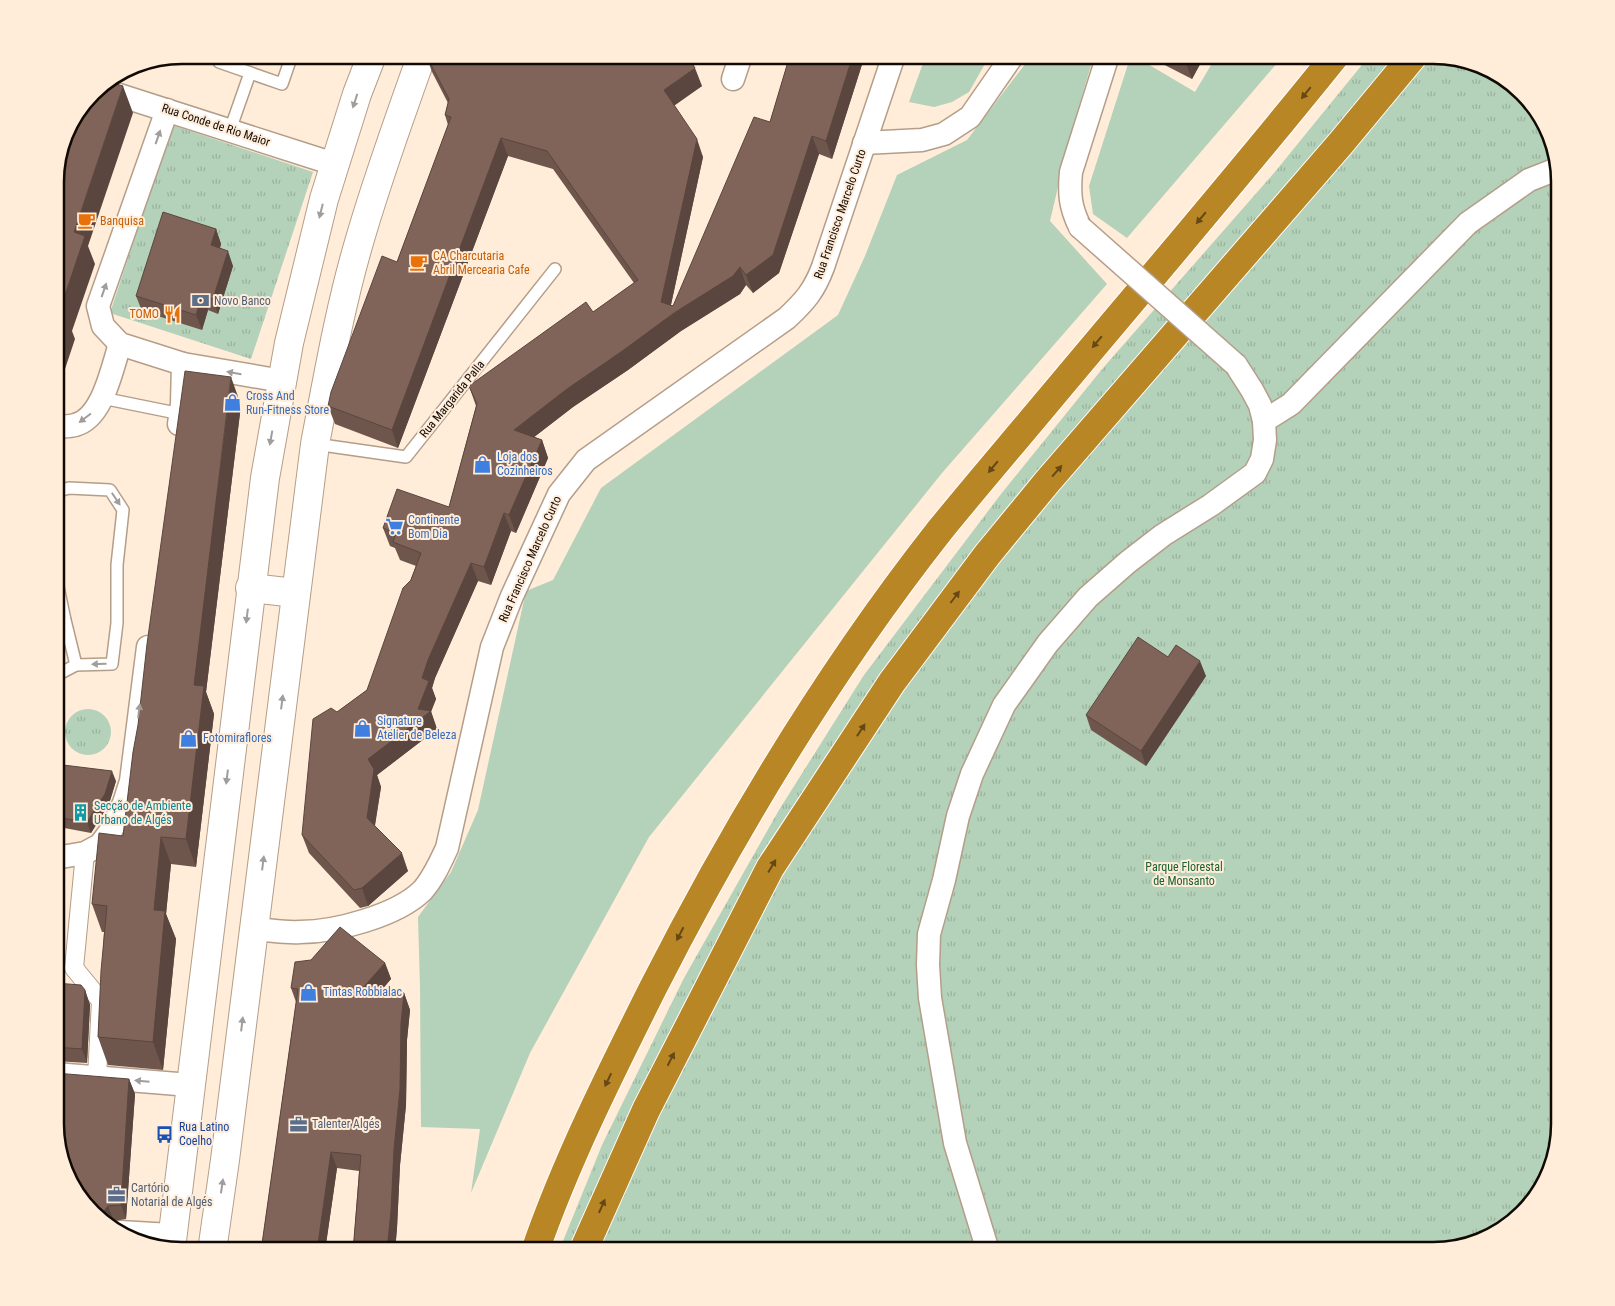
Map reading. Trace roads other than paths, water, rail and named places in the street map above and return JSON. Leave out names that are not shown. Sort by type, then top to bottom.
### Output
[{"type":"highway","points":[[539,1242],[545,1222],[594,1110],[634,1025],[703,891],[752,805],[807,718],[866,630],[934,540],[1329,64]]},
{"type":"highway","points":[[587,1242],[646,1110],[770,868],[892,682],[988,555],[1047,482],[1341,143],[1407,64]]},
{"type":"street","points":[[171,1241],[264,478],[291,333],[324,199],[357,94],[369,64]]},
{"type":"street","points":[[213,1242],[315,444],[332,352],[360,240],[419,64]]},
{"type":"street","points":[[733,79],[738,64]]},
{"type":"street","name":"Rua Francisco Marcelo Curto","points":[[254,929],[301,932],[348,926],[398,907],[422,891],[437,869],[447,848],[492,647],[512,596],[560,494],[586,460],[786,318],[804,302],[816,286],[823,267],[891,64]]},
{"type":"street","points":[[864,143],[922,140],[944,134],[970,117],[1007,64]]},
{"type":"street","points":[[985,1242],[955,1143],[930,998],[928,965],[929,934],[944,880],[958,816],[972,774],[1004,705],[1048,643],[1088,597],[1163,535],[1211,505],[1255,473],[1262,459],[1265,440],[1264,421],[1260,405],[1236,365],[1080,227],[1071,210],[1069,190],[1071,172],[1105,64]]},
{"type":"street","name":"Rua Conde de Rio Maior","points":[[106,91],[334,164]]},
{"type":"street","points":[[167,110],[98,306],[103,326],[120,344],[183,364],[282,381]]},
{"type":"street","points":[[1264,421],[1291,404],[1468,223],[1528,180],[1551,171]]},
{"type":"street","points":[[64,426],[76,425],[90,417],[102,398],[120,344]]},
{"type":"street","points":[[176,442],[181,414],[183,364]]},
{"type":"street","points":[[250,588],[296,593]]},
{"type":"street","points":[[64,856],[85,853],[100,844],[112,829],[124,803],[131,781],[151,624]]},
{"type":"street","points":[[85,853],[74,968],[101,1001],[97,1077]]},
{"type":"street","points":[[64,1075],[190,1085]]},
{"type":"lane","points":[[225,64],[282,84],[289,64]]},
{"type":"lane","points":[[230,130],[250,73]]},
{"type":"lane","name":"Rua Margarida Palla","points":[[315,444],[406,458],[555,269]]},
{"type":"lane","points":[[102,398],[181,414]]},
{"type":"lane","points":[[64,489],[110,490],[123,510],[117,565],[117,623],[112,664],[76,665],[64,671]]},
{"type":"lane","points":[[64,620],[76,665]]},
{"type":"place","name":"Banquisa","points":[[86,221]]},
{"type":"place","name":"CA Charcutaria Abril Mercearia Cafe","points":[[419,263]]},
{"type":"place","name":"Novo Banco","points":[[200,301]]},
{"type":"place","name":"TOMO","points":[[173,314]]},
{"type":"place","name":"Cross And Run-Fitness Store","points":[[232,403]]},
{"type":"place","name":"Loja dos Cozinheiros","points":[[483,464]]},
{"type":"place","name":"Continente Bom Dia","points":[[394,527]]},
{"type":"place","name":"Signature Atelier de Beleza","points":[[363,728]]},
{"type":"place","name":"Fotomiraflores","points":[[189,738]]},
{"type":"place","name":"Secção de Ambiente Urbano de Algés","points":[[80,813]]},
{"type":"place","name":"Tintas Robbialac","points":[[309,992]]},
{"type":"place","name":"Talenter Algés","points":[[298,1124]]},
{"type":"place","name":"Rua Latino Coelho","points":[[165,1134]]},
{"type":"place","name":"Cartório Notarial de Algés","points":[[117,1195]]},
{"type":"park label","name":"Parque Florestal de Monsanto","points":[[1184,874]]}]
